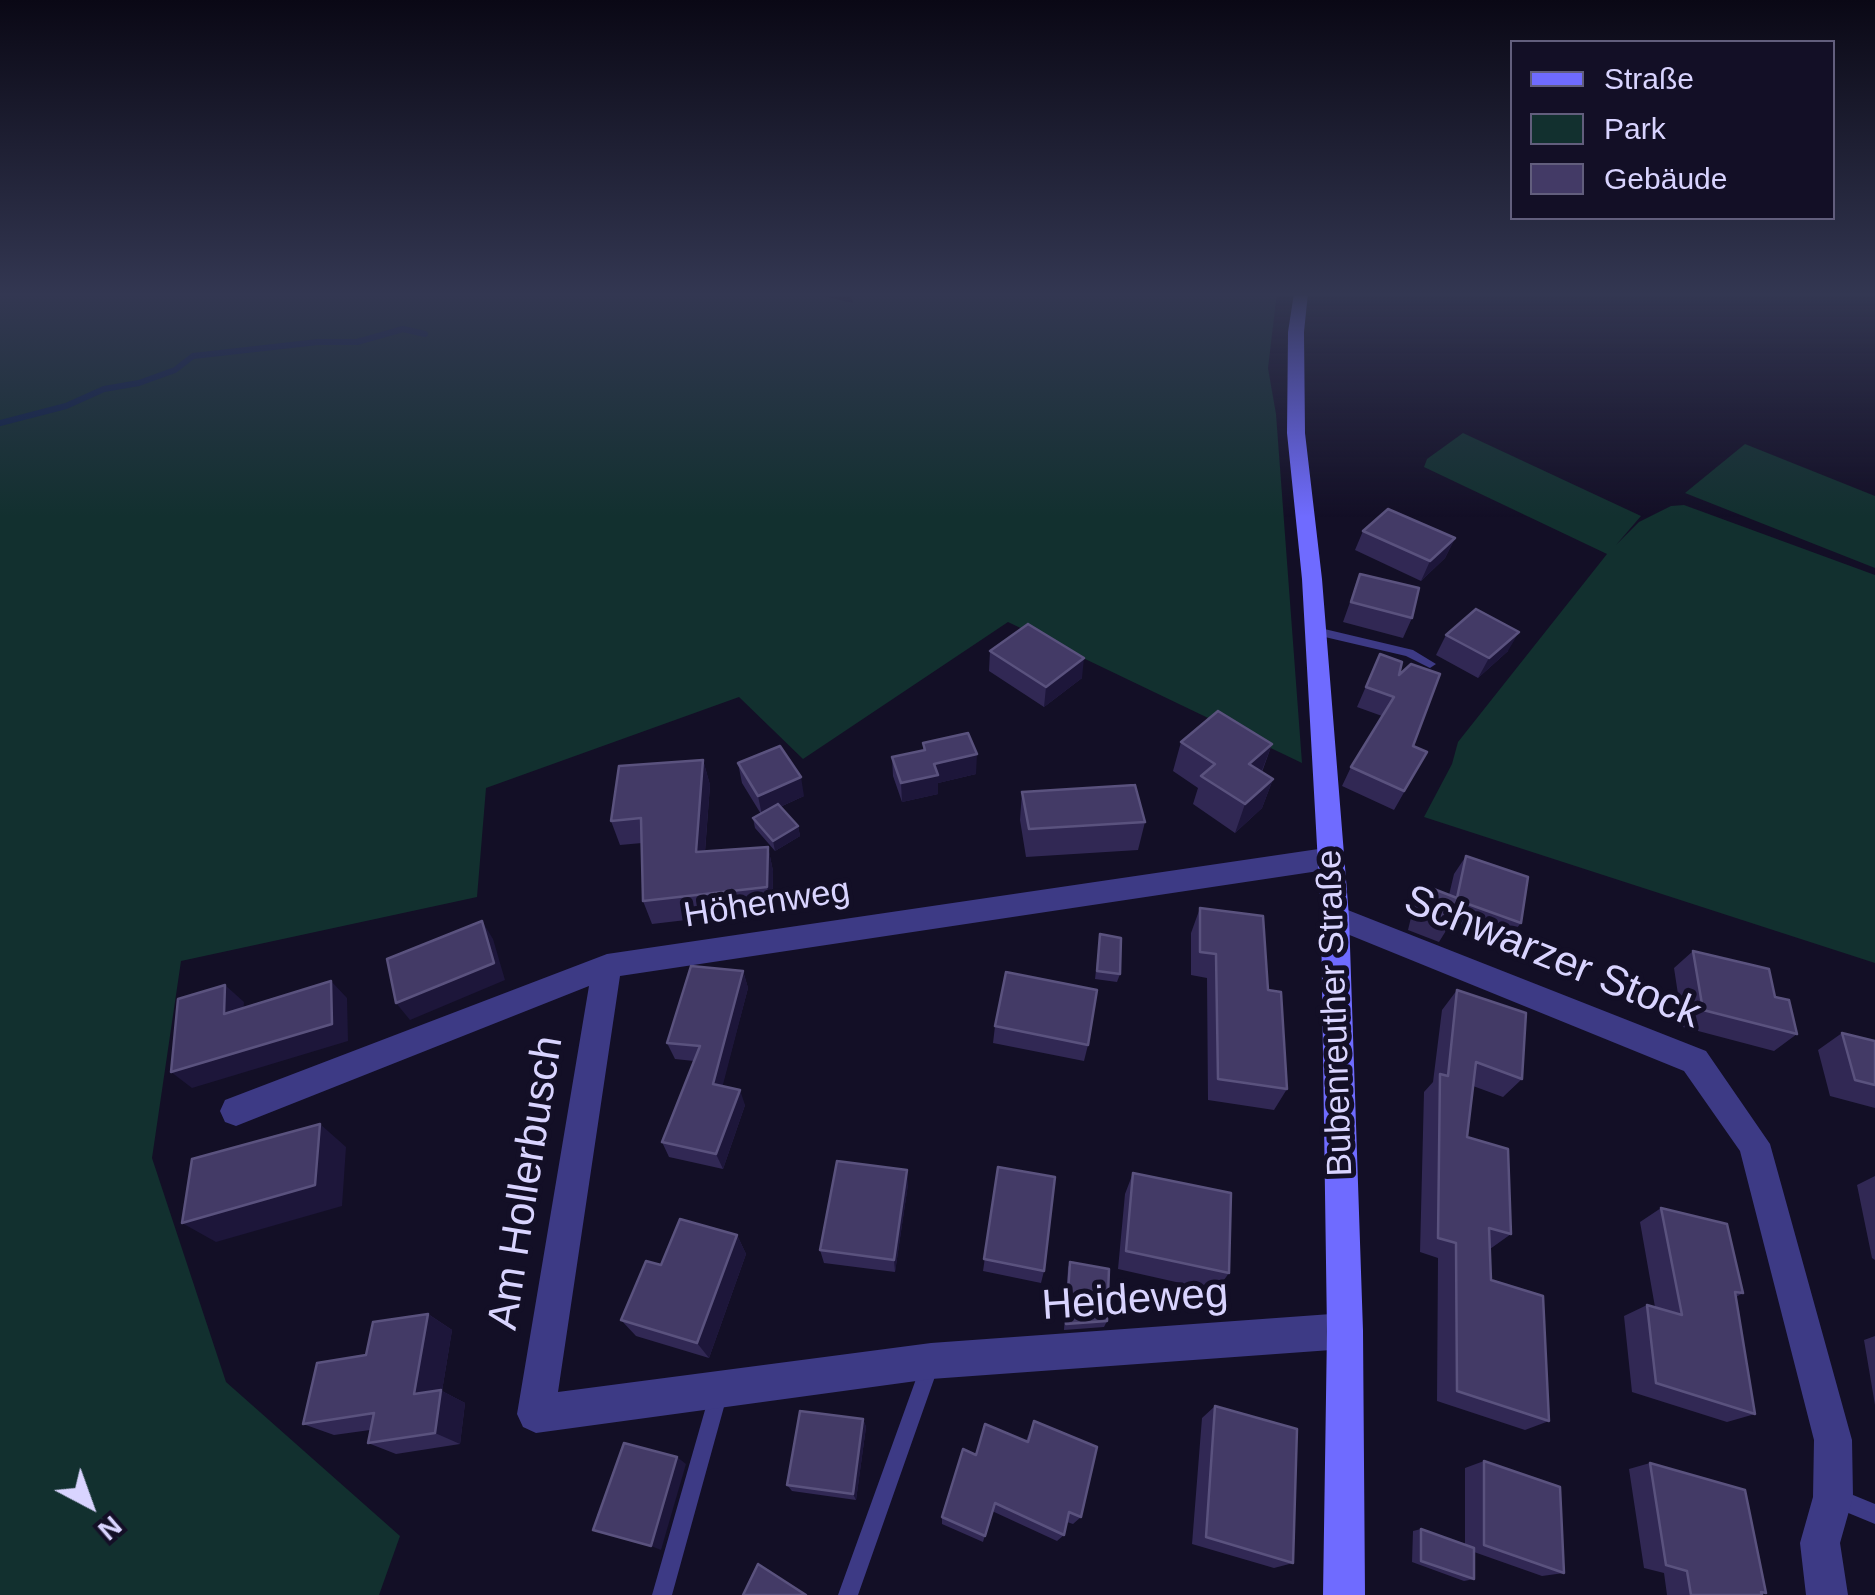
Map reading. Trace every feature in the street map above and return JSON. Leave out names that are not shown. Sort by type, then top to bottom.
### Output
[{"type":"street","name":"Bubenreuther Straße","points":[[1296,367],[1296,433],[1316,631],[1335,917],[1344,1331],[1344,1595]]},
{"type":"street","name":"Höhenweg","points":[[236,1112],[607,966],[1332,858]]},
{"type":"street","name":"Schwarzer Stock","points":[[1335,917],[1695,1062],[1754,1144],[1834,1440],[1833,1497],[1820,1542],[1827,1595]]},
{"type":"street","name":"Am Hollerbusch","points":[[536,1414],[607,966]]},
{"type":"street","name":"Heideweg","points":[[536,1414],[931,1360],[1344,1331]]},
{"type":"lane","points":[[1316,631],[1409,653],[1430,664]]},
{"type":"lane","points":[[848,1595],[931,1360]]},
{"type":"lane","points":[[662,1595],[720,1389]]},
{"type":"lane","points":[[1833,1497],[1875,1514]]},
{"type":"green space","points":[[0,367],[1268,367],[1276,414],[1302,763],[1008,622],[803,759],[739,697],[486,788],[477,897],[181,961],[152,1158],[226,1382],[400,1536],[379,1595],[0,1595]]},
{"type":"green space","points":[[1463,433],[1641,516],[1616,545],[1639,522],[1671,506],[1684,505],[1875,575],[1875,963],[1424,817],[1452,764],[1458,742],[1607,554],[1424,467],[1427,459]]},
{"type":"green space","points":[[1745,444],[1875,496],[1875,568],[1685,493]]},
{"type":"building","points":[[1388,509],[1455,538],[1430,561],[1363,531]]},
{"type":"building","points":[[1360,574],[1419,588],[1412,618],[1351,602]]},
{"type":"building","points":[[1476,609],[1519,632],[1489,658],[1446,635]]},
{"type":"building","points":[[1028,624],[1084,658],[1046,687],[990,651]]},
{"type":"building","points":[[1380,654],[1402,662],[1399,675],[1411,664],[1440,674],[1413,746],[1427,752],[1404,791],[1351,767],[1394,697],[1366,687]]},
{"type":"building","points":[[1218,711],[1272,744],[1249,764],[1273,779],[1245,804],[1201,776],[1215,764],[1181,742]]},
{"type":"building","points":[[968,733],[977,754],[934,764],[938,775],[901,783],[892,757],[925,750],[923,743]]},
{"type":"building","points":[[780,746],[801,777],[758,796],[738,763]]},
{"type":"building","points":[[703,760],[696,852],[768,847],[767,887],[643,901],[641,818],[611,821],[619,766]]},
{"type":"building","points":[[1135,785],[1145,822],[1029,829],[1022,792]]},
{"type":"building","points":[[778,804],[798,826],[773,841],[753,818]]},
{"type":"building","points":[[1466,856],[1528,877],[1521,923],[1457,900],[1452,924],[1420,912],[1426,886],[1457,898]]},
{"type":"building","points":[[1200,908],[1263,916],[1268,990],[1281,992],[1287,1089],[1218,1079],[1216,954],[1200,952]]},
{"type":"building","points":[[482,921],[494,963],[396,1003],[387,959]]},
{"type":"building","points":[[1100,934],[1121,938],[1120,974],[1097,971]]},
{"type":"building","points":[[1693,951],[1769,969],[1775,997],[1789,1000],[1797,1034],[1703,1010]]},
{"type":"building","points":[[691,966],[743,971],[713,1084],[740,1090],[716,1154],[662,1142],[700,1046],[667,1043]]},
{"type":"building","points":[[1006,972],[1097,990],[1088,1045],[995,1026]]},
{"type":"building","points":[[331,981],[332,1024],[171,1072],[178,999],[225,985],[224,1014]]},
{"type":"building","points":[[1457,990],[1526,1013],[1522,1079],[1476,1062],[1467,1137],[1508,1149],[1511,1234],[1489,1228],[1491,1280],[1543,1296],[1549,1421],[1457,1391],[1456,1243],[1438,1238],[1440,1074],[1448,1076]]},
{"type":"building","points":[[1842,1033],[1875,1041],[1875,1085],[1855,1080]]},
{"type":"building","points":[[320,1124],[315,1185],[182,1223],[192,1159]]},
{"type":"building","points":[[837,1161],[907,1170],[894,1260],[820,1250]]},
{"type":"building","points":[[998,1167],[1055,1177],[1044,1271],[984,1259]]},
{"type":"building","points":[[1133,1173],[1231,1193],[1229,1273],[1126,1251]]},
{"type":"building","points":[[1661,1208],[1727,1224],[1743,1293],[1735,1292],[1755,1414],[1656,1383],[1647,1305],[1682,1315]]},
{"type":"building","points":[[680,1219],[737,1235],[697,1343],[621,1320],[646,1261],[661,1265]]},
{"type":"building","points":[[1070,1262],[1109,1269],[1107,1321],[1066,1324]]},
{"type":"building","points":[[428,1314],[414,1394],[441,1390],[435,1433],[368,1443],[374,1413],[303,1424],[317,1363],[366,1355],[373,1322]]},
{"type":"building","points":[[1215,1406],[1297,1429],[1293,1563],[1206,1537]]},
{"type":"building","points":[[800,1411],[863,1419],[853,1494],[787,1485]]},
{"type":"building","points":[[1034,1421],[1097,1447],[1081,1517],[1069,1512],[1064,1535],[995,1503],[985,1536],[942,1517],[963,1449],[976,1455],[985,1424],[1028,1442]]},
{"type":"building","points":[[624,1443],[677,1457],[651,1546],[593,1530]]},
{"type":"building","points":[[1484,1461],[1560,1487],[1564,1573],[1484,1545]]},
{"type":"building","points":[[1650,1463],[1745,1490],[1766,1593],[1691,1595],[1687,1571],[1666,1565]]},
{"type":"building","points":[[1421,1529],[1474,1548],[1474,1579],[1421,1561]]},
{"type":"building","points":[[758,1564],[806,1595],[743,1595]]},
{"type":"waterway","points":[[0,423],[66,406],[104,389],[139,383],[178,367]]}]
